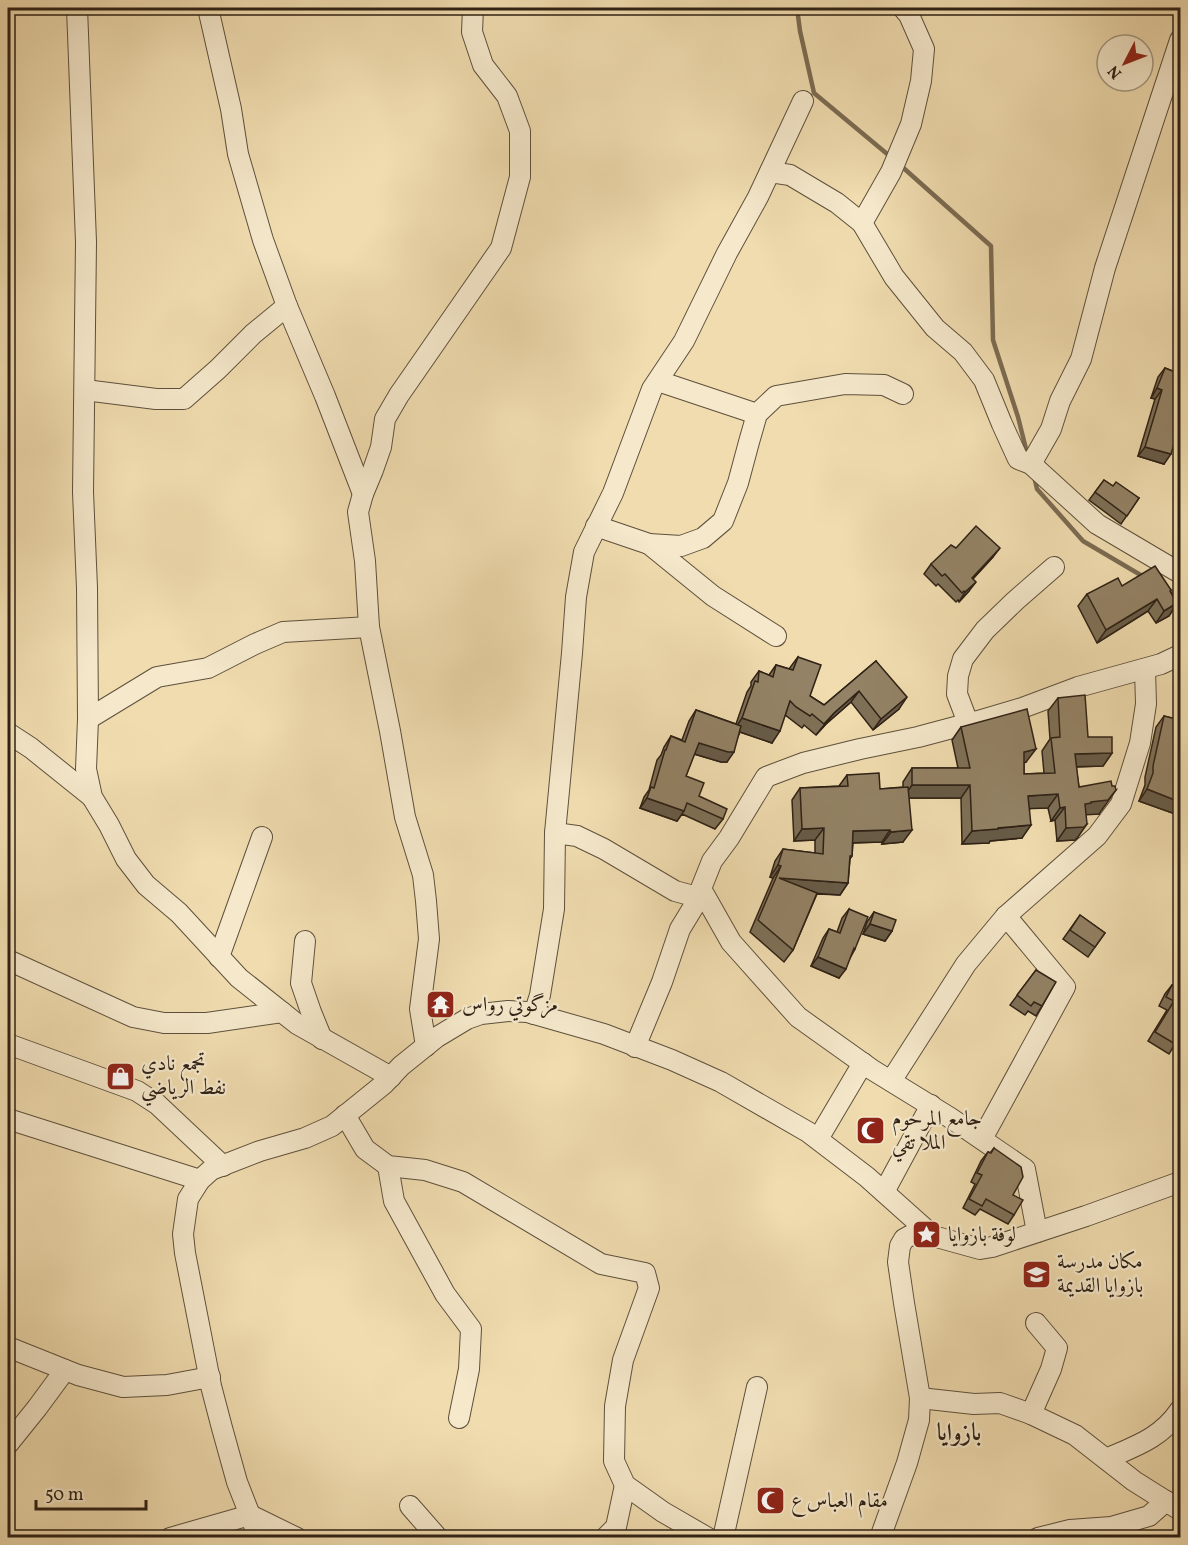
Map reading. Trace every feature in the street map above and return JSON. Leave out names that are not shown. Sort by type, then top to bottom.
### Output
[{"type":"street","points":[[77,8],[86,242],[83,492],[87,588],[86,769],[93,798],[126,859],[146,885],[179,913],[239,978],[297,1024],[390,1077]]},
{"type":"street","points":[[208,8],[231,109],[238,154],[263,240],[287,306],[363,494]]},
{"type":"street","points":[[426,1046],[420,1010],[429,939],[423,874],[405,817],[369,627],[365,561],[358,512],[381,447],[385,419],[399,394],[501,248],[520,177],[520,131],[507,96],[483,65],[472,32],[473,8]]},
{"type":"street","points":[[861,223],[891,172],[911,124],[921,81],[924,49],[909,15],[903,8]]},
{"type":"street","points":[[1032,464],[1051,429],[1060,401],[1081,359],[1105,268],[1180,40]]},
{"type":"street","points":[[534,1014],[540,995],[554,909],[555,833],[576,597],[584,552],[612,493],[652,389],[684,341],[727,253],[758,197],[803,101]]},
{"type":"street","points":[[770,172],[790,175],[837,204],[861,223],[894,277],[935,328],[963,352],[984,380],[1018,459],[1032,464],[1097,524],[1180,573]]},
{"type":"street","points":[[85,390],[156,399],[184,399],[253,334],[287,306]]},
{"type":"street","points":[[658,381],[757,414]]},
{"type":"street","points":[[596,526],[649,544],[681,546],[703,538],[723,521],[738,483],[757,414],[776,396],[845,384],[884,385],[903,394]]},
{"type":"street","points":[[649,544],[713,597],[776,636]]},
{"type":"street","points":[[968,723],[957,694],[958,676],[963,659],[985,630],[1015,600],[1054,567]]},
{"type":"street","points":[[88,719],[157,676],[208,668],[283,632],[369,627]]},
{"type":"street","points":[[635,1047],[662,982],[680,929],[699,893],[712,861],[729,838],[766,777],[803,763],[918,737],[1022,708],[1078,687],[1161,664],[1180,655]]},
{"type":"street","points":[[891,1081],[966,964],[1006,916],[1097,836],[1121,804],[1140,743],[1146,704],[1145,669]]},
{"type":"street","points":[[8,733],[93,798]]},
{"type":"street","points":[[555,833],[577,836],[604,849],[675,891],[699,893]]},
{"type":"street","points":[[219,957],[262,837]]},
{"type":"street","points":[[699,893],[731,942],[798,1017],[863,1063],[931,1105],[1025,1169],[1037,1232]]},
{"type":"street","points":[[982,1139],[1065,987],[1006,916]]},
{"type":"street","points":[[305,941],[301,983],[322,1039]]},
{"type":"street","points":[[8,960],[133,1017],[164,1023],[207,1023],[282,1012]]},
{"type":"street","points":[[259,1538],[237,1482],[210,1377],[188,1271],[183,1234],[188,1199],[200,1180],[211,1170],[333,1126],[437,1037],[467,1019],[481,1014],[526,1012],[604,1034],[722,1082],[808,1131],[867,1177],[933,1236]]},
{"type":"street","points":[[8,1044],[137,1091],[157,1104],[223,1166]]},
{"type":"street","points":[[818,1139],[863,1063]]},
{"type":"street","points":[[884,1192],[931,1105]]},
{"type":"street","points":[[345,1115],[365,1149],[388,1166],[425,1170],[463,1182],[601,1264],[645,1273],[649,1288],[623,1360],[615,1406],[614,1461],[625,1485],[663,1512],[708,1538]]},
{"type":"street","points":[[8,1119],[200,1180]]},
{"type":"street","points":[[388,1166],[394,1201],[445,1294],[471,1329],[470,1369],[459,1419]]},
{"type":"street","points":[[880,1538],[915,1439],[919,1420],[920,1398],[898,1262],[900,1246],[904,1239],[915,1233],[980,1249],[992,1247],[1179,1183]]},
{"type":"street","points":[[1031,1414],[1051,1369],[1057,1348],[1036,1323]]},
{"type":"street","points":[[8,1347],[78,1375],[123,1387],[166,1386],[210,1377]]},
{"type":"street","points":[[8,1444],[65,1370]]},
{"type":"street","points":[[723,1538],[757,1388]]},
{"type":"street","points":[[920,1398],[975,1404],[1000,1403],[1031,1414],[1075,1435],[1134,1481],[1173,1506]]},
{"type":"street","points":[[1106,1459],[1146,1443],[1173,1422],[1180,1410]]},
{"type":"street","points":[[604,1538],[616,1527],[625,1485]]},
{"type":"street","points":[[410,1506],[438,1538]]},
{"type":"street","points":[[1038,1538],[1070,1530],[1111,1527],[1173,1506]]},
{"type":"street","points":[[170,1538],[250,1515],[297,1538]]},
{"type":"building","points":[[1165,368],[1180,374],[1180,424],[1171,454],[1145,447],[1162,390],[1157,388]]},
{"type":"building","points":[[1104,480],[1113,486],[1116,482],[1139,498],[1127,516],[1095,492]]},
{"type":"building","points":[[976,526],[1000,548],[972,578],[976,582],[962,593],[945,574],[942,576],[931,564],[951,545],[956,548]]},
{"type":"building","points":[[1155,566],[1177,603],[1164,611],[1157,599],[1106,630],[1087,594],[1118,578],[1122,586]]},
{"type":"building","points":[[798,657],[821,665],[810,696],[824,705],[876,661],[907,697],[881,719],[859,691],[824,724],[790,701],[780,731],[742,718],[755,681],[758,682],[759,671],[773,677],[776,665],[793,670]]},
{"type":"building","points":[[1085,695],[1088,737],[1112,737],[1112,753],[1075,754],[1079,787],[1111,781],[1116,790],[1108,800],[1085,804],[1087,824],[1084,827],[1066,828],[1065,807],[1060,808],[1058,794],[1028,796],[1031,825],[972,831],[970,785],[912,785],[912,768],[970,768],[961,727],[1027,709],[1036,749],[1024,752],[1024,774],[1055,773],[1051,738],[1060,737],[1058,698]]},
{"type":"building","points":[[696,710],[741,726],[734,752],[699,743],[686,776],[704,783],[699,796],[727,809],[723,819],[687,803],[684,811],[647,798],[651,787],[654,788],[671,736],[685,742]]},
{"type":"building","points":[[1164,716],[1180,720],[1180,802],[1147,789],[1153,773]]},
{"type":"building","points":[[879,773],[880,789],[908,787],[912,830],[853,831],[848,883],[779,878],[817,893],[793,950],[758,920],[781,866],[778,865],[783,849],[823,854],[824,828],[802,829],[800,788],[848,786],[847,775]]},
{"type":"building","points":[[849,909],[868,917],[846,969],[818,957],[829,929],[840,933]]},
{"type":"building","points":[[874,912],[896,920],[892,931],[870,924]]},
{"type":"building","points":[[1080,915],[1105,933],[1095,947],[1070,930]]},
{"type":"building","points":[[1036,970],[1056,982],[1042,1006],[1034,1002],[1031,1006],[1017,995]]},
{"type":"building","points":[[1172,985],[1180,989],[1180,1035],[1175,1044],[1155,1032],[1174,1001],[1166,997]]},
{"type":"building","points":[[994,1148],[1021,1167],[1023,1177],[1013,1195],[1023,1200],[1014,1215],[986,1199],[982,1206],[969,1199],[982,1175],[977,1173],[988,1152],[991,1153]]},
{"type":"waterway","points":[[797,8],[814,93],[892,158]]},
{"type":"waterway","points":[[899,164],[991,246],[993,340],[1018,417],[1028,457]]},
{"type":"waterway","points":[[1034,476],[1037,489],[1083,541],[1144,577]]},
{"type":"waterway","points":[[1165,588],[1180,596]]},
{"type":"place","name":"مزگوتي رواس","points":[[441,1005]]},
{"type":"place","name":"تجمع نادي نفط الرياضي","points":[[120,1076]]},
{"type":"place","name":"جامع المرحوم الملا تقي","points":[[871,1131]]},
{"type":"place","name":"لوفة بازوايا","points":[[927,1235]]},
{"type":"place","name":"مكان مدرسة بازوايا القديمة","points":[[1036,1274]]},
{"type":"place","name":"مقام العباس ع","points":[[770,1501]]},
{"type":"district","name":"بازوایا","points":[[959,1434]]}]
